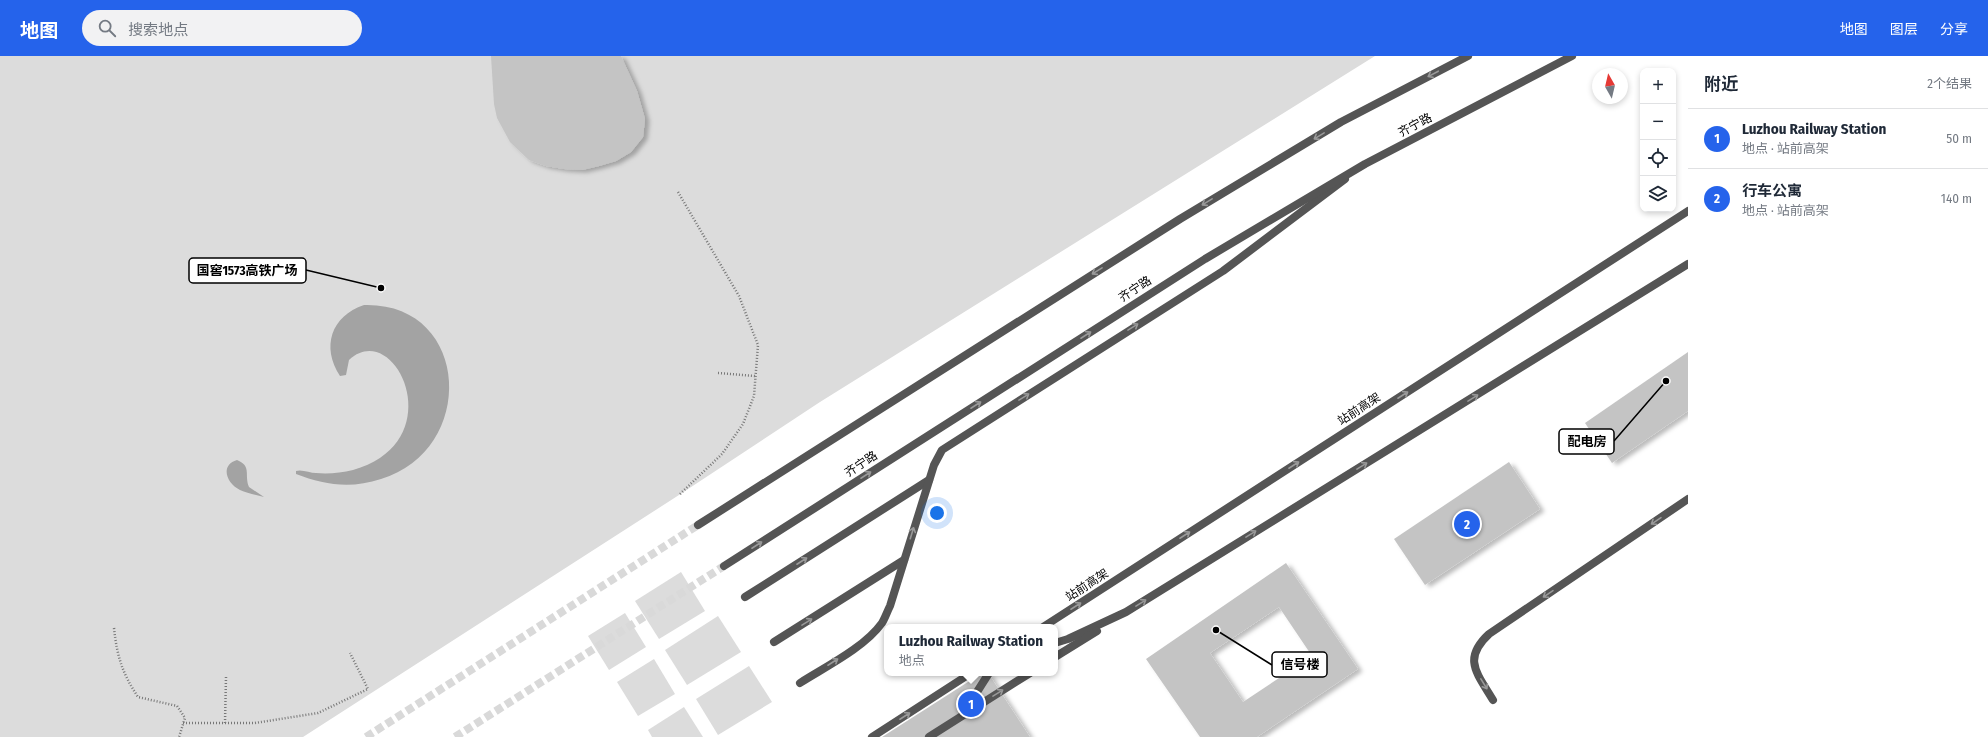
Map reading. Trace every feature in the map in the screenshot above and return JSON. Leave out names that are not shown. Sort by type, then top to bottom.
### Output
[{"type":"street","points":[[698,525],[1180,218],[1342,122],[1468,56]]},
{"type":"street","name":"齐宁路","points":[[724,566],[1205,259],[1365,164],[1572,56]]},
{"type":"street","points":[[800,683],[855,648],[882,623],[890,606],[934,465],[942,450],[1223,271],[1365,164]]},
{"type":"street","name":"站前高架","points":[[1048,624],[1688,211]]},
{"type":"street","points":[[1058,655],[1688,264]]},
{"type":"street","points":[[745,597],[929,480]]},
{"type":"street","points":[[1493,700],[1477,674],[1474,663],[1474,654],[1478,644],[1489,634],[1688,499]]},
{"type":"street","points":[[774,642],[904,560]]},
{"type":"street","points":[[1058,642],[1068,639],[1126,612]]},
{"type":"street","points":[[872,737],[966,676]]},
{"type":"street","points":[[962,716],[987,676]]},
{"type":"street","points":[[929,737],[1025,676]]},
{"type":"path","points":[[678,192],[740,296],[758,345],[754,396],[743,424],[722,454],[679,495]]},
{"type":"path","points":[[718,373],[755,376]]},
{"type":"path","points":[[114,628],[117,654],[128,682],[138,697],[177,706],[185,718],[179,737]]},
{"type":"path","points":[[183,723],[255,724],[318,713],[368,689],[350,652]]},
{"type":"path","points":[[225,723],[226,677]]},
{"type":"shaded area","points":[[0,56],[1375,56],[820,402],[679,495],[303,737],[0,737]]},
{"type":"shaded area","points":[[364,305],[399,310],[425,327],[442,351],[449,380],[446,410],[434,439],[413,463],[381,479],[348,485],[327,483],[306,478],[296,474],[296,471],[339,473],[353,470],[384,455],[401,435],[408,412],[406,388],[397,369],[383,355],[367,351],[349,360],[346,375],[340,376],[334,365],[331,354],[332,334],[344,317],[353,310]]},
{"type":"shaded area","points":[[237,460],[242,462],[246,468],[249,487],[264,497],[240,490],[228,479],[228,466]]},
{"type":"shaded area","points":[[681,572],[705,611],[659,639],[635,601]]},
{"type":"shaded area","points":[[625,613],[646,647],[609,670],[588,636]]},
{"type":"shaded area","points":[[718,616],[741,652],[687,685],[665,650]]},
{"type":"shaded area","points":[[654,659],[675,694],[638,716],[617,682]]},
{"type":"shaded area","points":[[749,666],[772,702],[718,735],[696,699]]},
{"type":"shaded area","points":[[684,707],[703,737],[652,737],[648,730]]},
{"type":"building","points":[[491,56],[621,56],[637,91],[645,119],[643,137],[631,152],[616,161],[582,170],[546,166],[529,160],[510,142],[497,118],[494,104]]},
{"type":"building","points":[[1688,352],[1688,411],[1612,463],[1585,423]]},
{"type":"building","points":[[1509,462],[1540,509],[1425,585],[1394,539]]},
{"type":"building","points":[[1286,563],[1358,669],[1257,737],[1200,737],[1146,659]],"holes":[[[1279,607],[1312,656],[1243,702],[1210,653]]]},
{"type":"building","points":[[977,676],[990,676],[1030,737],[882,737]]},
{"type":"tunnel","points":[[366,737],[698,525]]},
{"type":"tunnel","points":[[455,737],[724,566]]},
{"type":"place","name":"国窖1573高铁广场","points":[[381,288]]},
{"type":"place","name":"配电房","points":[[1666,381]]},
{"type":"place","name":"行车公寓","points":[[1467,524]]},
{"type":"place","name":"信号楼","points":[[1216,630]]},
{"type":"place","name":"Luzhou Railway Station","points":[[971,704]]}]
